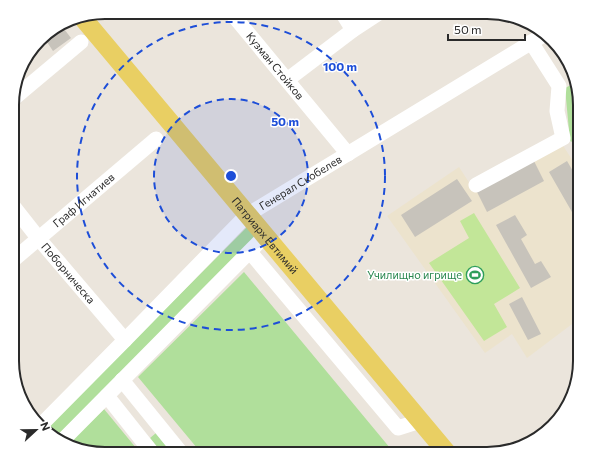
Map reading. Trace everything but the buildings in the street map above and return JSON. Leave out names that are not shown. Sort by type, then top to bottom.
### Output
[{"type":"main road","name":"Патриарх Евтимий","points":[[86,21],[442,447]]},
{"type":"street","name":"Кузман Стойков","points":[[236,19],[348,154]]},
{"type":"street","points":[[346,19],[353,30]]},
{"type":"street","points":[[287,80],[353,30],[371,19]]},
{"type":"street","name":"Генерал Скобелев","points":[[56,410],[247,215],[540,37]]},
{"type":"street","points":[[20,93],[80,42]]},
{"type":"street","points":[[476,185],[563,138],[557,111],[558,86],[531,42]]},
{"type":"street","name":"Граф Игнатиев","points":[[19,255],[156,139]]},
{"type":"street","name":"Поборническа","points":[[19,214],[125,340]]},
{"type":"street","points":[[66,437],[265,236]]},
{"type":"street","points":[[250,252],[398,428],[420,421]]},
{"type":"street","points":[[122,380],[176,447]]},
{"type":"street","points":[[107,396],[147,447]]},
{"type":"shaded area","points":[[562,144],[573,161],[573,323],[527,358],[512,334],[485,353],[387,216],[459,167],[474,190]]},
{"type":"green space","points":[[571,85],[573,105],[573,142],[570,141],[565,88]]},
{"type":"green space","name":"Училищно игрище","points":[[474,213],[520,288],[494,304],[507,327],[484,341],[429,263],[469,238],[460,221]]},
{"type":"green space","points":[[249,225],[258,235],[59,434],[56,432],[56,419]]},
{"type":"green space","points":[[244,272],[389,447],[196,447],[138,377]]},
{"type":"green space","points":[[104,409],[135,447],[99,447],[82,444],[72,440]]},
{"type":"green space","points":[[156,433],[167,447],[157,447],[150,438]]},
{"type":"place","name":"Училищно игрище","points":[[475,275]]}]
